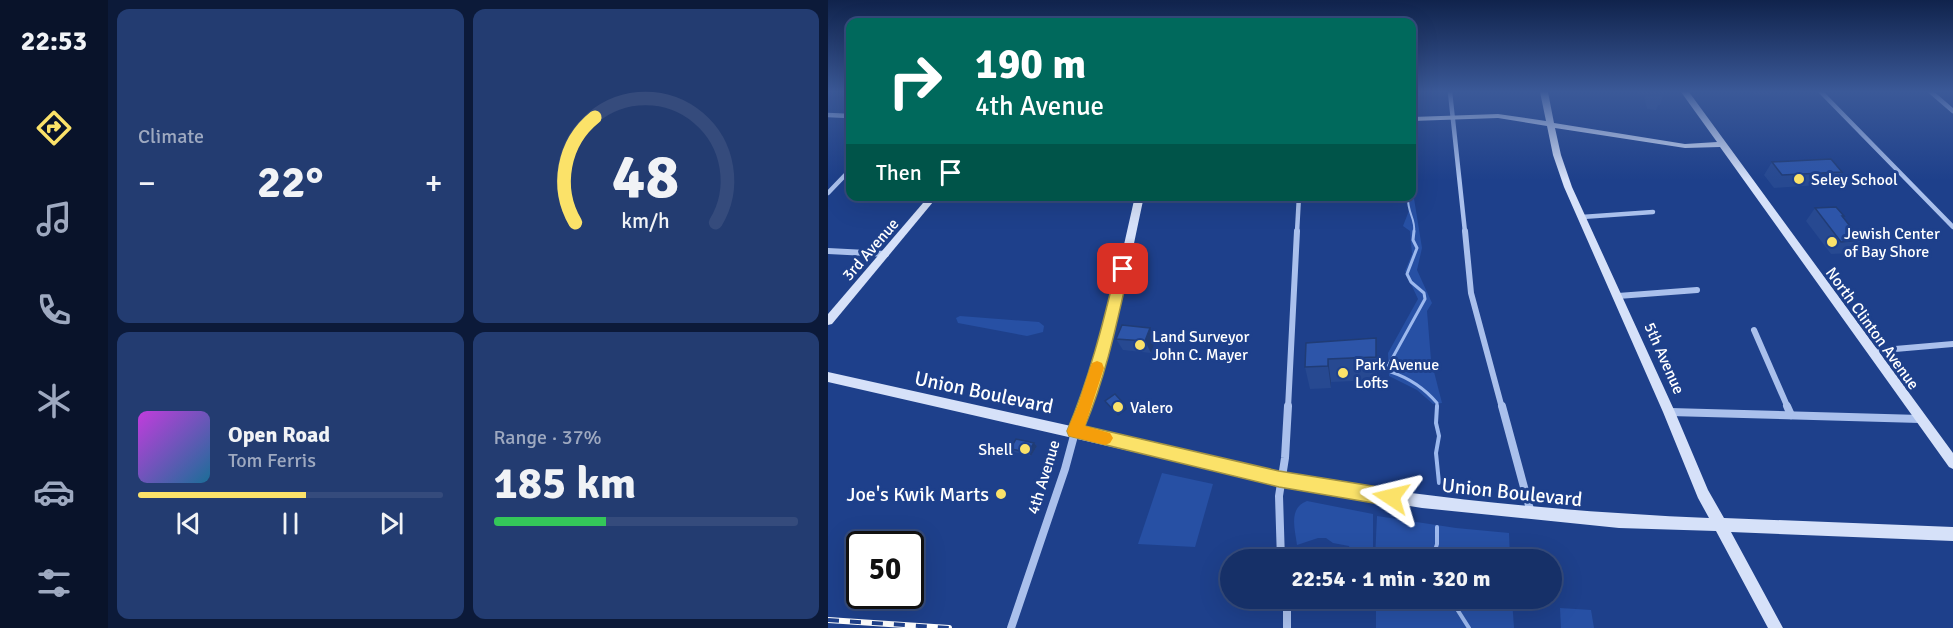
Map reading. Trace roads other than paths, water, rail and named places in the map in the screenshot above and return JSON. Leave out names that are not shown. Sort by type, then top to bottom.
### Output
[{"type":"main road","points":[[1532,121],[1685,146],[1721,144]]},
{"type":"main road","name":"North Clinton Avenue","points":[[1705,121],[1953,463]]},
{"type":"main road","name":"5th Avenue","points":[[1550,124],[1561,169],[1703,494],[1776,628]]},
{"type":"main road","name":"3rd Avenue","points":[[828,321],[930,201]]},
{"type":"main road","name":"4th Avenue","points":[[1075,431],[1086,405],[1110,326],[1139,201]]},
{"type":"main road","name":"Union Boulevard","points":[[828,377],[1075,431],[1279,479],[1422,502],[1619,521],[1953,534]]},
{"type":"street","points":[[1452,121],[1471,293],[1531,514]]},
{"type":"street","points":[[1850,121],[1953,227]]},
{"type":"street","points":[[828,193],[846,174]]},
{"type":"street","points":[[1281,549],[1279,479],[1285,458],[1299,201]]},
{"type":"street","points":[[1582,217],[1653,212]]},
{"type":"street","points":[[828,251],[886,254]]},
{"type":"street","points":[[1618,296],[1697,290]]},
{"type":"street","points":[[1754,330],[1791,415]]},
{"type":"street","points":[[1872,351],[1953,344]]},
{"type":"street","points":[[1669,412],[1920,419]]},
{"type":"street","name":"4th Avenue","points":[[1011,628],[1065,469],[1075,431]]},
{"type":"street","points":[[1287,609],[1287,628]]},
{"type":"waterway","points":[[1408,201],[1414,231]]},
{"type":"waterway","points":[[1414,231],[1413,240],[1417,248],[1407,274],[1411,282],[1424,293],[1425,299],[1388,366],[1391,372],[1416,384],[1437,403],[1437,406]]},
{"type":"waterway","points":[[1437,406],[1436,423],[1439,436],[1436,453],[1439,483]]},
{"type":"waterway","points":[[1435,549],[1437,527]]},
{"type":"waterway","points":[[1457,609],[1469,628]]},
{"type":"railway","points":[[828,620],[949,628]]},
{"type":"place","name":"Seley School","points":[[1799,179]]},
{"type":"place","name":"Jewish Center of Bay Shore","points":[[1832,242]]},
{"type":"place","name":"Land Surveyor John C. Mayer","points":[[1140,345]]},
{"type":"place","name":"Park Avenue Lofts","points":[[1343,373]]},
{"type":"place","name":"Valero","points":[[1118,407]]},
{"type":"place","name":"Shell","points":[[1025,449]]},
{"type":"place","name":"Joe's Kwik Marts","points":[[1001,494]]}]
